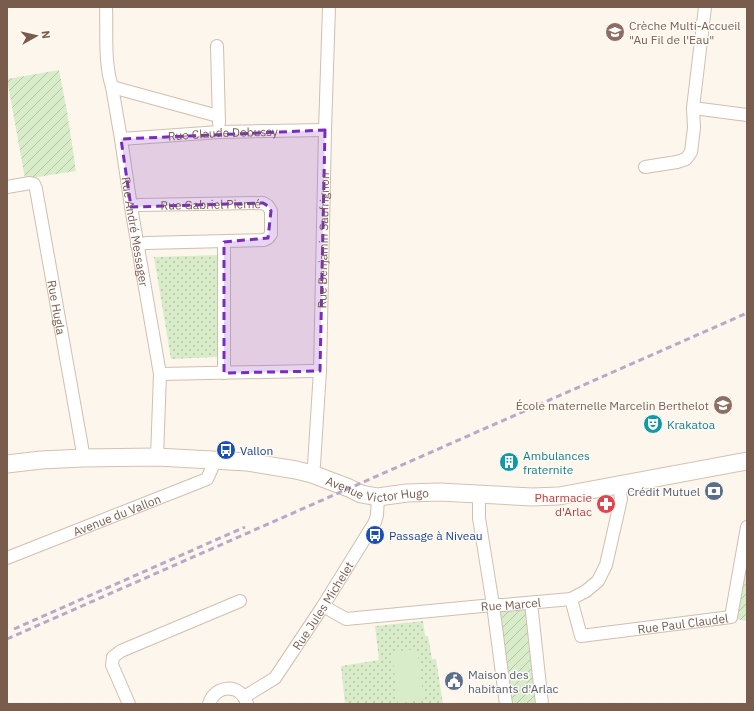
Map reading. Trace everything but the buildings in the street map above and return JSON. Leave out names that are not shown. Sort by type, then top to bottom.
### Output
[{"type":"street","name":"Rue André Messager","points":[[106,7],[107,62],[160,374],[157,457]]},
{"type":"street","name":"Rue Benjamin Saufrignon","points":[[312,474],[314,465],[320,371],[329,7]]},
{"type":"street","points":[[645,167],[677,162],[686,159],[691,152],[694,128],[693,108],[705,7]]},
{"type":"street","points":[[217,46],[219,132]]},
{"type":"street","points":[[112,87],[218,116]]},
{"type":"street","points":[[693,108],[747,116]]},
{"type":"street","name":"Rue Claude Debussy","points":[[121,139],[219,132],[325,130]]},
{"type":"street","name":"Rue Hugla","points":[[7,186],[34,184],[36,189],[83,458]]},
{"type":"street","name":"Rue Gabriel Pierné","points":[[131,206],[263,203],[268,206],[271,211],[271,234],[264,240],[137,244]]},
{"type":"street","points":[[224,242],[224,373]]},
{"type":"street","points":[[160,374],[320,371]]},
{"type":"street","name":"Avenue Victor Hugo","points":[[7,464],[41,460],[83,458],[157,457],[247,462],[312,474],[361,494],[378,497],[423,492],[532,497],[559,496],[747,462]]},
{"type":"street","name":"Avenue du Vallon","points":[[7,558],[207,479],[212,468],[212,460]]},
{"type":"street","name":"Rue Marcel","points":[[323,606],[346,619],[571,599],[586,591],[598,581],[606,566],[621,499],[619,485]]},
{"type":"street","points":[[479,494],[479,518],[493,605],[506,704]]},
{"type":"street","name":"Rue Jules Michelet","points":[[245,700],[276,678],[323,606],[374,522],[377,514],[378,497]]},
{"type":"street","name":"Rue Paul Claudel","points":[[571,599],[582,636],[731,617],[747,527]]},
{"type":"street","points":[[129,704],[112,665],[113,657],[121,651],[240,601]]},
{"type":"street","points":[[531,603],[542,704]]},
{"type":"street","points":[[209,704],[215,694],[225,689],[236,690],[245,700]]},
{"type":"highlighted area","points":[[325,130],[320,371],[224,373],[224,242],[268,238],[271,211],[268,206],[263,203],[131,207],[121,139]]},
{"type":"green space","points":[[59,70],[76,171],[25,179],[7,79]]},
{"type":"green space","points":[[218,255],[217,357],[171,359],[154,257]]},
{"type":"green space","points":[[747,559],[747,621],[735,619]]},
{"type":"green space","points":[[527,608],[539,704],[508,704],[495,612]]},
{"type":"green space","points":[[423,621],[425,636],[428,636],[432,659],[436,659],[443,704],[345,704],[341,666],[379,660],[375,626]]},
{"type":"green space","points":[[417,649],[424,700],[398,703],[392,652]]},
{"type":"railway","points":[[7,639],[747,313]]},
{"type":"railway","points":[[14,629],[245,527]]},
{"type":"place","name":"Crèche Multi-Accueil \"Au Fil de l'Eau\"","points":[[615,32]]},
{"type":"place","name":"École maternelle Marcelin Berthelot","points":[[723,405]]},
{"type":"place","name":"Krakatoa","points":[[653,424]]},
{"type":"place","name":"Vallon","points":[[226,450]]},
{"type":"place","name":"Ambulances fraternite","points":[[509,462]]},
{"type":"place","name":"Crédit Mutuel","points":[[714,491]]},
{"type":"place","name":"Pharmacie d'Arlac","points":[[606,504]]},
{"type":"place","name":"Passage à Niveau","points":[[375,535]]},
{"type":"place","name":"Maison des habitants d'Arlac","points":[[454,681]]}]
